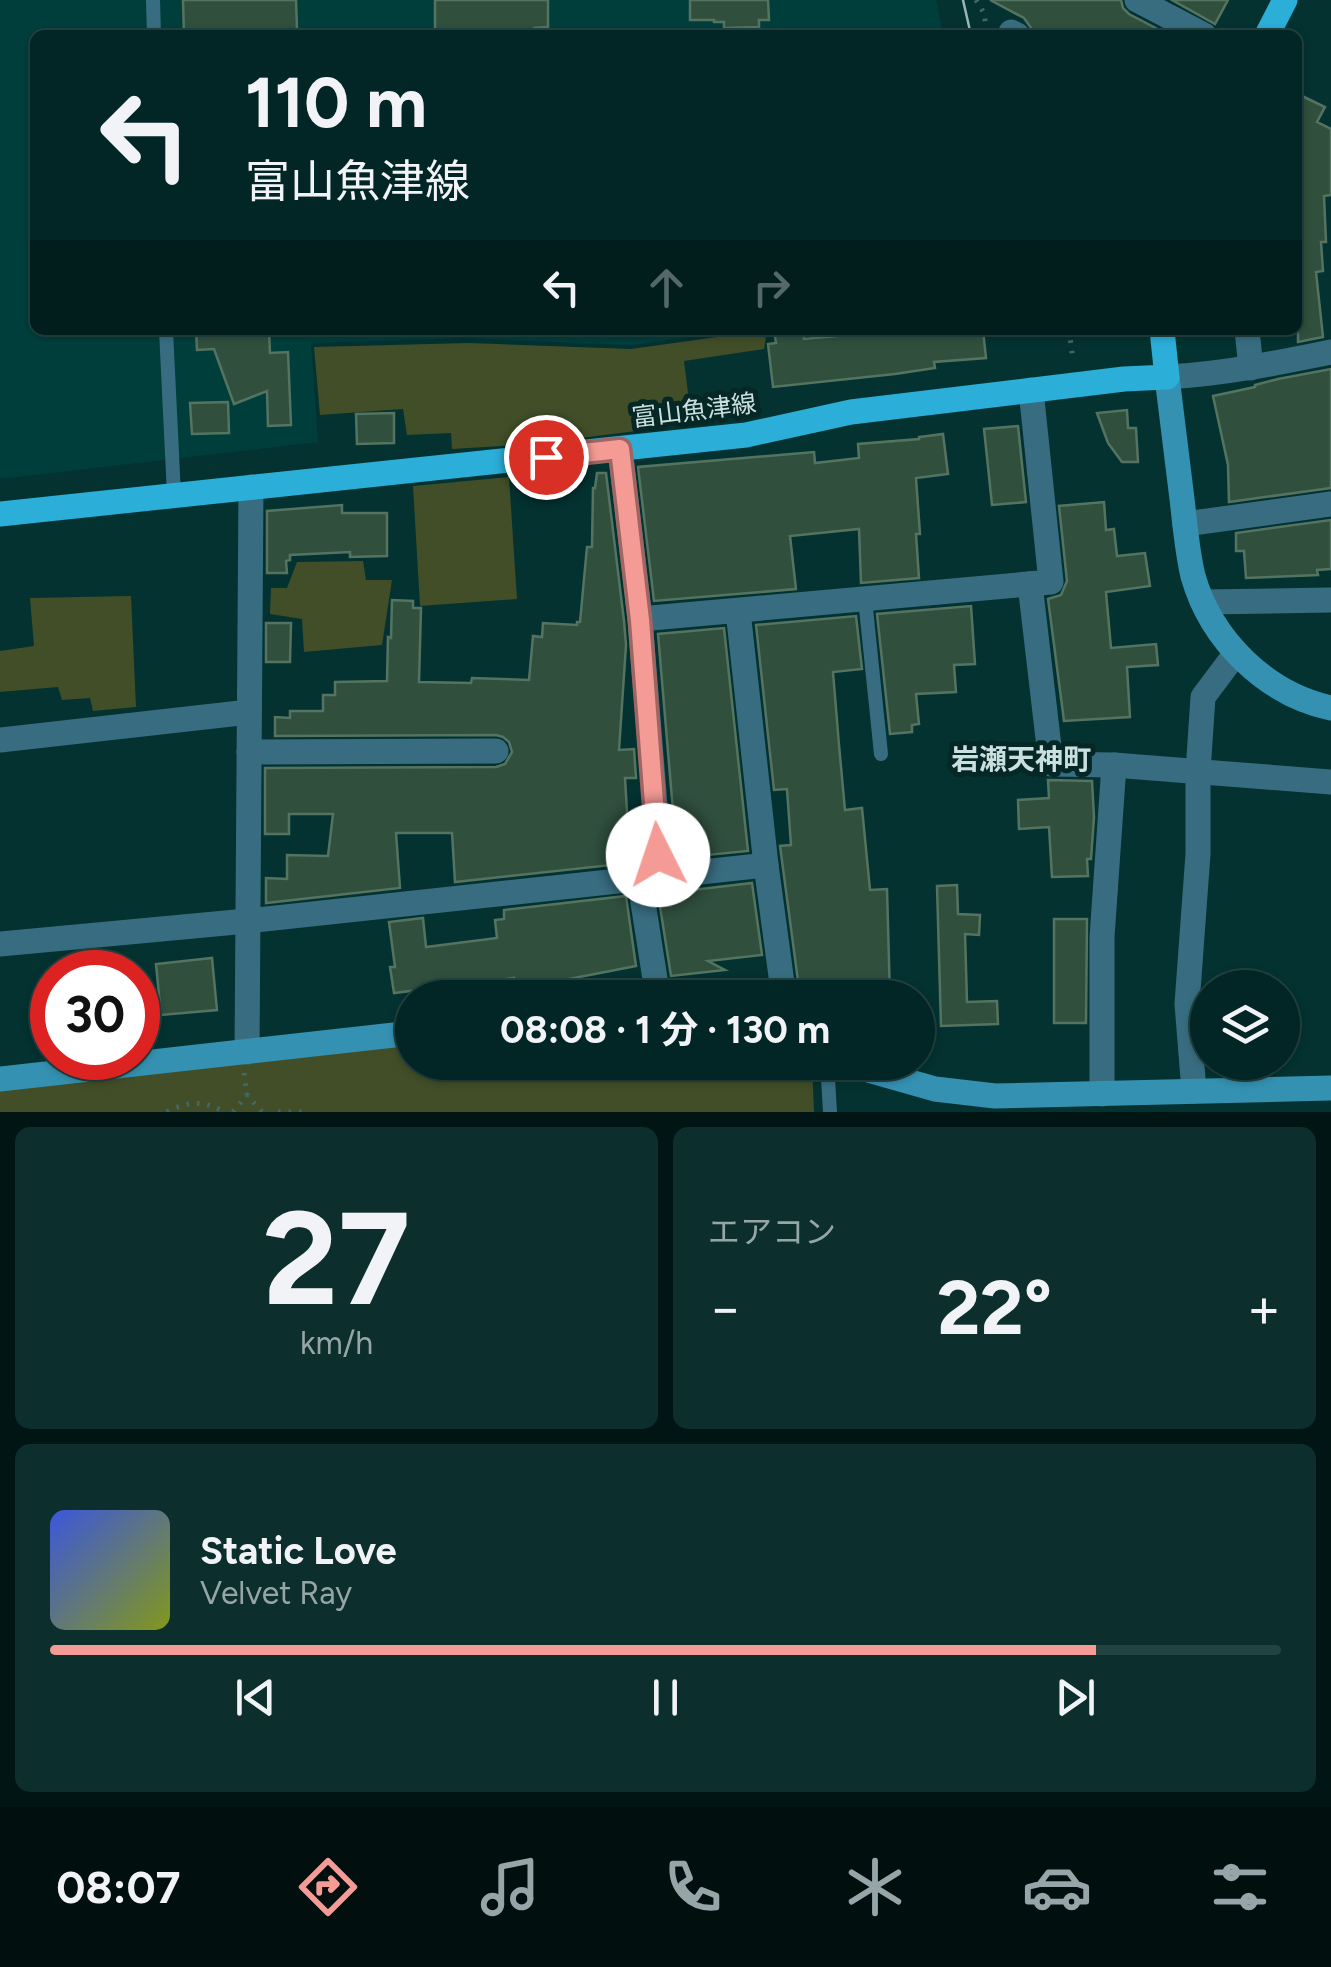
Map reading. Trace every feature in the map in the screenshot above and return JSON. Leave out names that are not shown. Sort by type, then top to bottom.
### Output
[{"type":"main road","points":[[1270,30],[1285,0]]},
{"type":"main road","points":[[1163,335],[1168,377]]},
{"type":"main road","name":"富山魚津線","points":[[0,514],[746,435],[850,412],[1168,377]]},
{"type":"street","points":[[1138,0],[1195,30]]},
{"type":"street","points":[[1248,335],[1252,368]]},
{"type":"street","points":[[1331,352],[1252,368],[1168,377],[1185,524],[1193,574],[1203,602],[1236,653],[1260,676],[1296,697],[1331,708]]},
{"type":"street","points":[[640,620],[1051,582],[1032,390]]},
{"type":"street","points":[[620,449],[640,620],[658,855],[639,878],[655,980]]},
{"type":"street","points":[[246,1052],[250,487]]},
{"type":"street","points":[[1185,524],[1331,504]]},
{"type":"street","points":[[1030,584],[1051,764],[1331,782]]},
{"type":"street","points":[[1203,602],[1331,600]]},
{"type":"street","points":[[738,612],[782,980]]},
{"type":"street","points":[[1194,1091],[1188,1004],[1203,697],[1236,653]]},
{"type":"street","points":[[0,740],[250,712]]},
{"type":"street","points":[[249,752],[496,751]]},
{"type":"street","points":[[1102,1094],[1102,938],[1114,766]]},
{"type":"street","points":[[0,944],[766,865]]},
{"type":"street","points":[[0,1079],[395,1035]]},
{"type":"street","points":[[901,1080],[935,1090],[996,1096],[1331,1088]]},
{"type":"lane","points":[[153,0],[154,30]]},
{"type":"lane","points":[[166,335],[174,495]]},
{"type":"lane","points":[[865,599],[881,754]]},
{"type":"lane","points":[[828,1080],[830,1112]]},
{"type":"path","points":[[976,0],[1001,30]]},
{"type":"path","points":[[1070,335],[1073,360]]},
{"type":"path","points":[[233,1112],[247,1095],[262,1112]]},
{"type":"path","points":[[166,1112],[192,1102],[224,1112]]},
{"type":"path","points":[[278,1112],[308,1112]]},
{"type":"shaded area","points":[[0,0],[936,0],[942,30],[30,30],[30,335],[704,335],[633,345],[462,338],[311,343],[318,442],[0,479]]},
{"type":"shaded area","points":[[731,335],[766,335],[764,349],[684,361],[692,424],[533,444],[452,449],[451,433],[407,435],[403,409],[320,415],[314,347],[469,343],[631,349]]},
{"type":"shaded area","points":[[509,477],[517,599],[420,606],[413,486]]},
{"type":"shaded area","points":[[363,561],[366,580],[392,580],[382,645],[304,652],[302,619],[270,614],[271,588],[287,588],[297,562]]},
{"type":"shaded area","points":[[131,596],[136,707],[93,711],[90,698],[62,700],[58,687],[0,692],[0,651],[34,646],[30,598]]},
{"type":"shaded area","points":[[395,1046],[395,1080],[813,1080],[814,1112],[0,1112],[0,1089],[82,1080],[160,1080],[160,1072]]},
{"type":"building","points":[[183,0],[296,0],[297,29],[184,30]]},
{"type":"building","points":[[435,0],[548,0],[548,27],[435,30]]},
{"type":"building","points":[[690,0],[768,0],[769,20],[759,20],[759,27],[724,28],[724,22],[690,20]]},
{"type":"building","points":[[990,0],[1121,0],[1129,14],[1159,30],[1032,30],[1024,18]]},
{"type":"building","points":[[1172,0],[1228,0],[1215,24]]},
{"type":"building","points":[[1302,96],[1325,107],[1317,122],[1331,129],[1331,195],[1324,196],[1323,271],[1316,272],[1323,337],[1298,342],[1298,335],[1302,335]]},
{"type":"building","points":[[196,335],[269,335],[270,353],[288,352],[291,425],[268,426],[267,391],[234,404],[214,349],[197,350]]},
{"type":"building","points":[[775,335],[804,335],[804,339],[848,335],[984,335],[986,358],[934,362],[935,368],[895,374],[773,387],[768,344],[776,343]]},
{"type":"building","points":[[1331,369],[1331,488],[1229,502],[1228,465],[1213,396]]},
{"type":"building","points":[[228,402],[229,433],[192,434],[190,403]]},
{"type":"building","points":[[1127,410],[1128,428],[1136,428],[1138,462],[1122,462],[1108,443],[1097,413]]},
{"type":"building","points":[[394,413],[394,443],[357,444],[356,414]]},
{"type":"building","points":[[1018,426],[1026,502],[992,505],[984,429]]},
{"type":"building","points":[[943,434],[948,474],[916,478],[919,578],[861,583],[859,529],[790,536],[796,589],[654,601],[638,467],[814,452],[815,463],[859,458],[858,444]]},
{"type":"building","points":[[597,473],[606,473],[624,621],[619,750],[634,749],[636,778],[625,778],[630,863],[455,882],[452,833],[396,833],[400,888],[266,903],[266,878],[287,879],[287,855],[328,856],[333,814],[289,814],[289,834],[265,834],[265,768],[496,767],[505,764],[512,752],[509,742],[496,735],[275,736],[275,717],[290,718],[290,711],[323,711],[323,695],[335,695],[335,682],[387,681],[392,600],[413,601],[413,608],[421,608],[419,682],[471,683],[472,678],[529,680],[533,636],[542,637],[543,623],[580,622],[587,547],[592,547]]},
{"type":"building","points":[[1104,502],[1106,530],[1114,529],[1117,556],[1145,553],[1150,586],[1106,592],[1111,648],[1156,644],[1158,665],[1127,667],[1130,717],[1064,721],[1048,599],[1061,595],[1067,581],[1059,506]]},
{"type":"building","points":[[342,505],[342,513],[387,513],[387,556],[350,557],[350,552],[290,555],[287,573],[267,573],[267,511]]},
{"type":"building","points":[[1331,520],[1331,569],[1317,570],[1318,575],[1246,578],[1244,551],[1236,551],[1236,533]]},
{"type":"building","points":[[971,606],[975,664],[954,665],[956,692],[916,694],[919,724],[912,725],[912,732],[890,734],[877,614]]},
{"type":"building","points":[[856,616],[862,669],[833,672],[839,745],[845,810],[862,808],[870,890],[887,889],[890,980],[798,980],[780,846],[791,845],[787,789],[774,790],[756,625]]},
{"type":"building","points":[[266,623],[291,623],[290,662],[266,662]]},
{"type":"building","points":[[724,628],[748,851],[677,858],[658,634]]},
{"type":"building","points":[[1048,780],[1092,781],[1094,817],[1088,876],[1052,877],[1049,827],[1019,829],[1018,800],[1049,798]]},
{"type":"building","points":[[752,883],[762,955],[708,961],[725,970],[671,976],[658,894]]},
{"type":"building","points":[[957,885],[958,914],[980,915],[979,935],[965,934],[967,1002],[997,1001],[998,1024],[941,1026],[937,886]]},
{"type":"building","points":[[626,896],[636,966],[564,980],[395,980],[394,993],[389,922],[423,918],[426,947],[497,938],[495,920],[504,919],[504,910]]},
{"type":"building","points":[[1054,919],[1087,919],[1086,1023],[1054,1023]]},
{"type":"building","points":[[212,958],[217,1010],[161,1015],[160,964]]},
{"type":"tram line","points":[[963,0],[970,30]]},
{"type":"district","name":"岩瀬天神町","points":[[1021,759]]},
{"type":"route","points":[[546,457],[620,449],[640,620],[658,855]]}]
